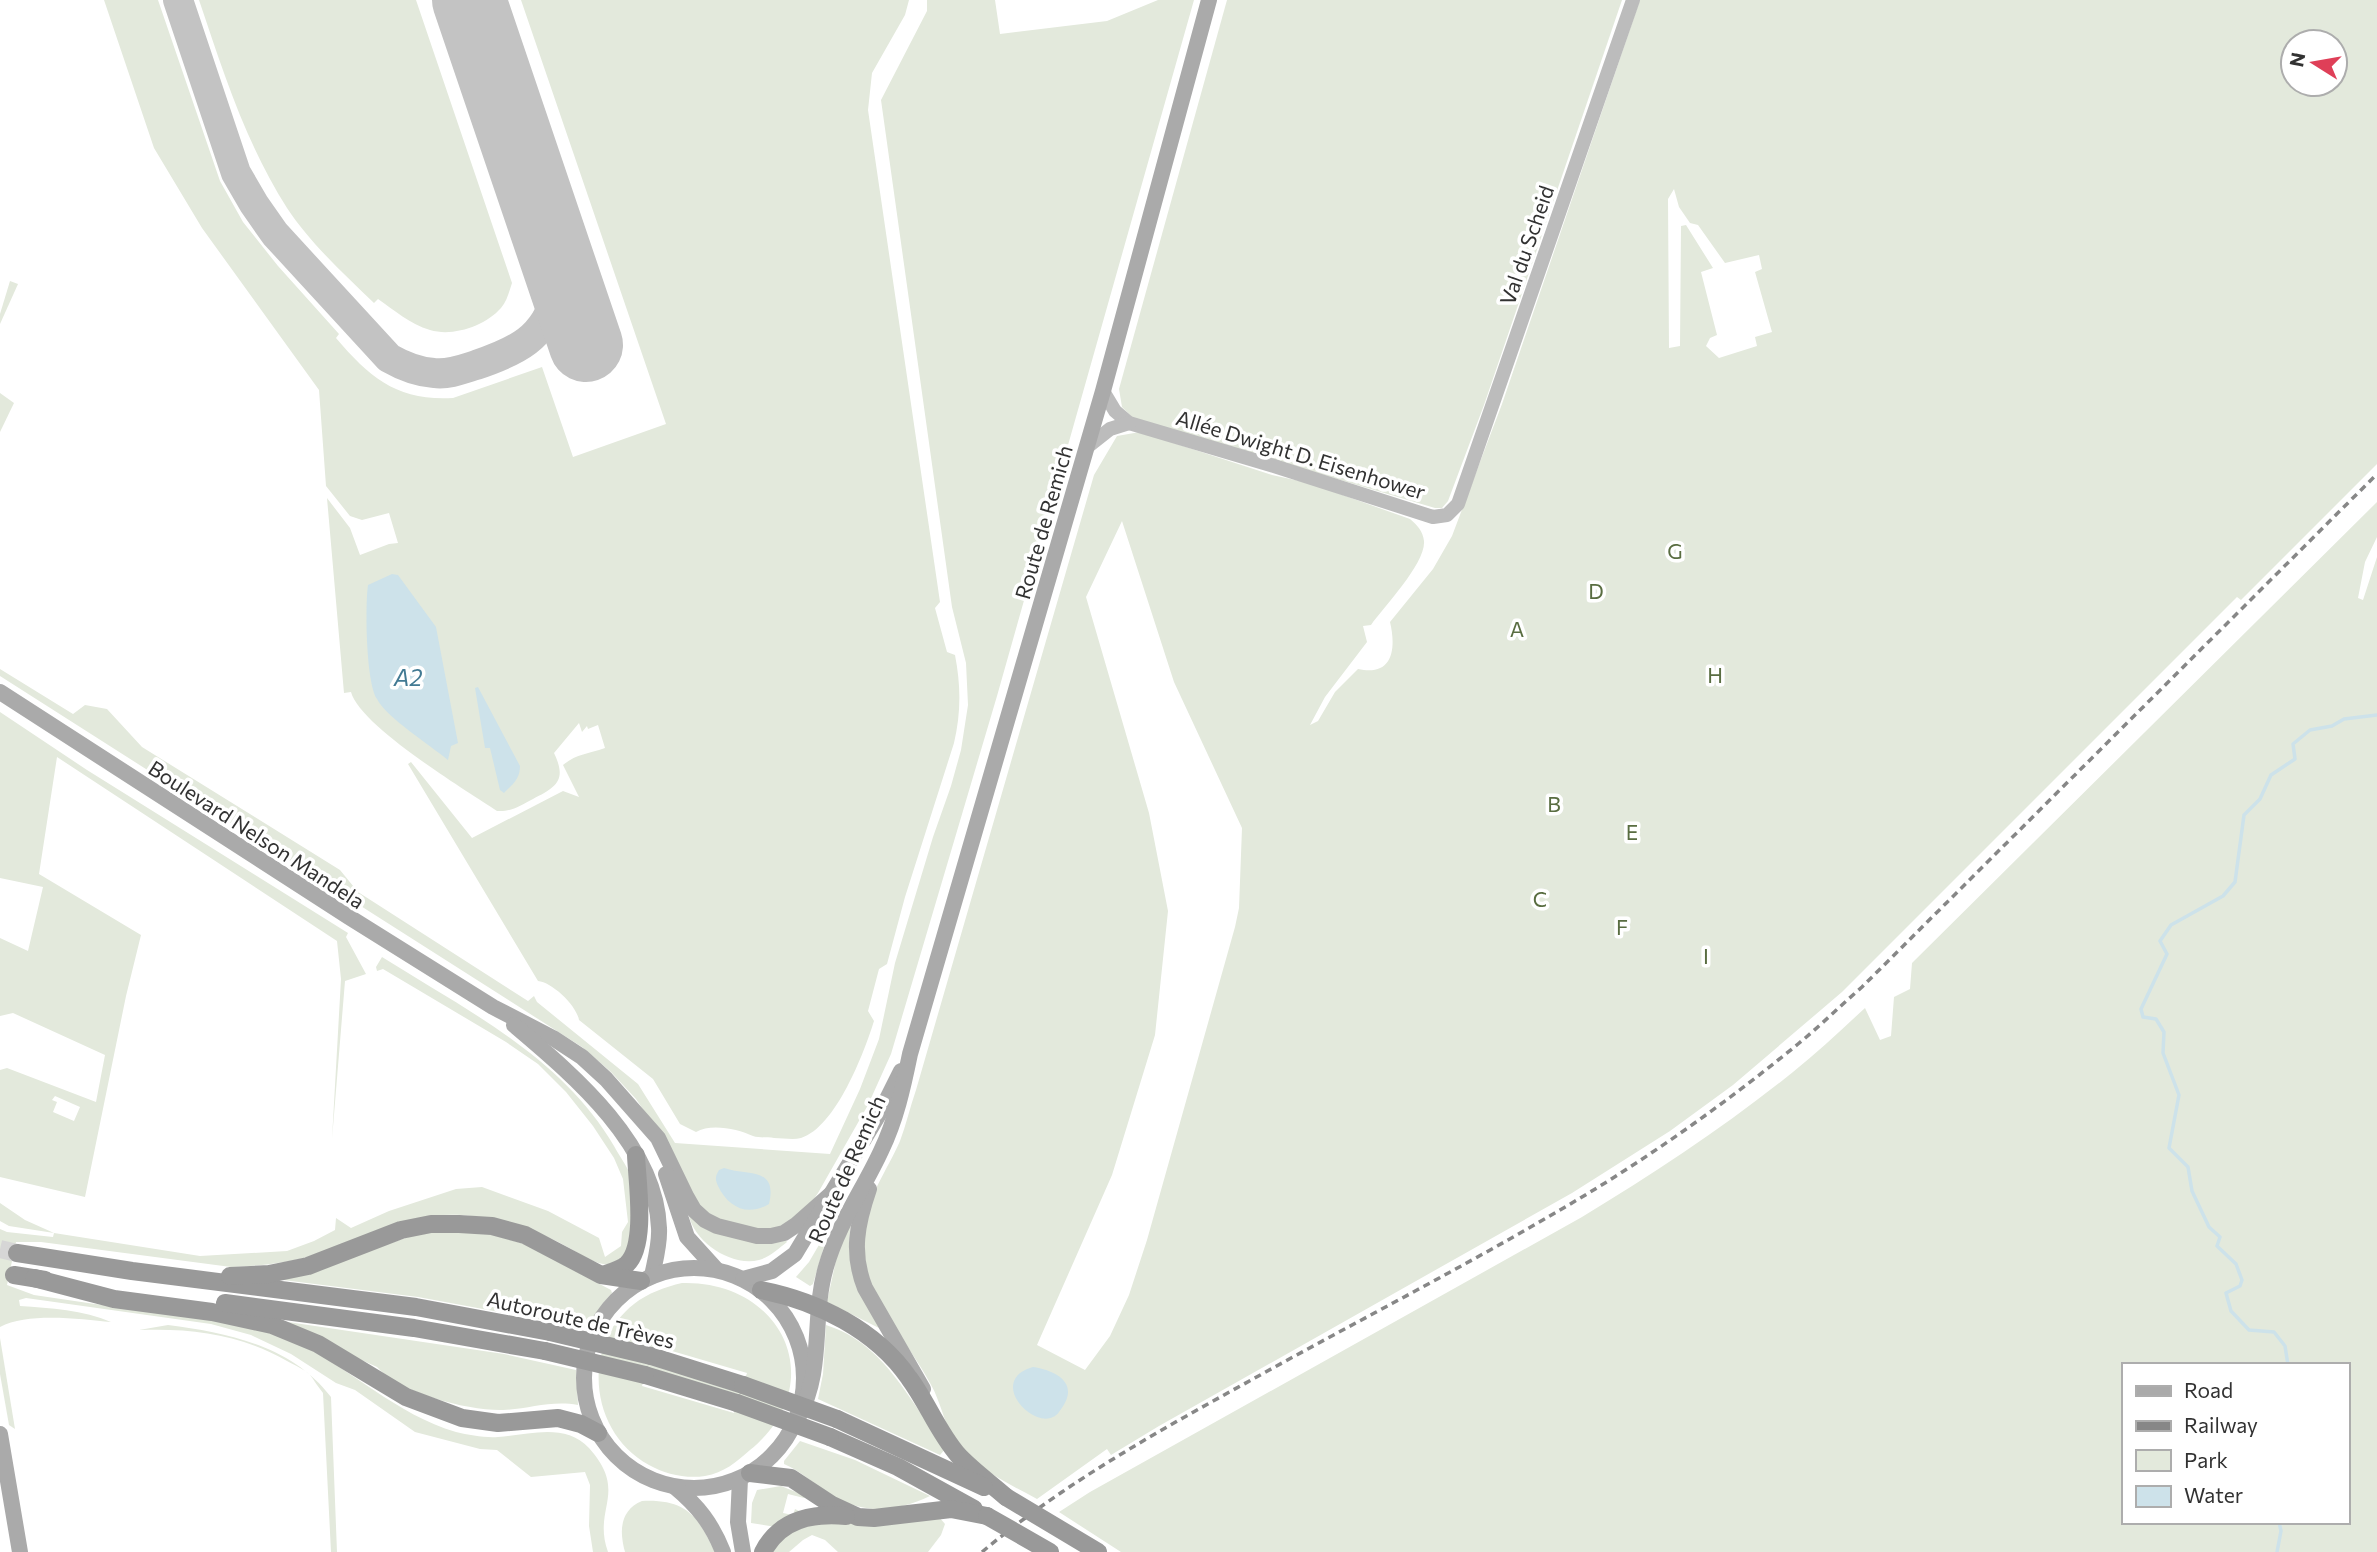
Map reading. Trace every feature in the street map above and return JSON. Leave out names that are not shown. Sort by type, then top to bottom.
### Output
[{"type":"highway","points":[[601,1275],[618,1270],[635,1254],[640,1230],[636,1155]]},
{"type":"highway","points":[[132,1271],[235,1276],[269,1274],[308,1266],[401,1230],[431,1224],[460,1224],[492,1226],[525,1235],[601,1275],[646,1278]]},
{"type":"highway","name":"Autoroute de Trèves","points":[[17,1252],[132,1271],[416,1307],[550,1332],[651,1356],[838,1419],[1006,1497],[1098,1552]]},
{"type":"highway","name":"Autoroute de Trèves","points":[[13,1275],[414,1328],[545,1351],[645,1375],[737,1403],[830,1437],[898,1467],[1050,1552]]},
{"type":"highway","points":[[34,1278],[114,1299],[212,1311],[272,1325],[317,1344],[406,1397],[462,1419],[498,1423],[558,1418],[581,1424],[598,1433]]},
{"type":"highway","points":[[761,1290],[785,1295],[818,1308],[851,1325],[885,1349],[909,1377],[958,1454],[1006,1497]]},
{"type":"highway","points":[[745,1476],[791,1478],[832,1505],[858,1517]]},
{"type":"highway","points":[[763,1552],[774,1535],[794,1521],[817,1514],[874,1518],[951,1509],[987,1516]]},
{"type":"main road","name":"Route de Remich","points":[[795,1423],[807,1402],[814,1379],[818,1308],[825,1268],[840,1227],[880,1154],[894,1122],[910,1054],[1103,391],[1209,0]]},
{"type":"main road","name":"Val du Scheid","points":[[1458,504],[1633,0]]},
{"type":"main road","points":[[1103,391],[1115,411],[1129,423]]},
{"type":"main road","points":[[1086,448],[1110,429],[1129,423]]},
{"type":"main road","name":"Allée Dwight D. Eisenhower","points":[[1129,423],[1433,517],[1447,515],[1458,504]]},
{"type":"main road","name":"Boulevard Nelson Mandela","points":[[0,692],[493,1007],[553,1038],[582,1057],[606,1079],[658,1138],[694,1210],[705,1220],[717,1226],[757,1236],[771,1236],[784,1233],[831,1194]]},
{"type":"main road","name":"Boulevard Nelson Mandela","points":[[493,1007],[566,1071],[615,1123],[636,1155],[650,1181],[660,1231],[646,1278]]},
{"type":"main road","name":"Route de Remich","points":[[743,1279],[772,1271],[795,1254],[881,1111],[910,1054]]},
{"type":"main road","name":"Boulevard Nelson Mandela","points":[[640,1120],[670,1181],[680,1220],[688,1237],[716,1269]]},
{"type":"main road","points":[[894,1122],[887,1152],[870,1186],[860,1216],[856,1256],[865,1288],[918,1377],[936,1420]]},
{"type":"main road","points":[[683,1268],[716,1269],[743,1279],[761,1290],[786,1317],[801,1350],[804,1387],[795,1423],[777,1452],[745,1476],[708,1488],[675,1488],[660,1484],[630,1469],[607,1446],[598,1433],[585,1396],[584,1367],[591,1339],[611,1306],[646,1278],[683,1268]]},
{"type":"main road","points":[[0,1434],[20,1552]]},
{"type":"main road","points":[[743,1552],[738,1522],[745,1476]]},
{"type":"main road","points":[[675,1488],[705,1516],[723,1552]]},
{"type":"green space","points":[[104,0],[158,0],[220,181],[243,222],[339,334],[336,338],[361,365],[374,376],[401,391],[434,398],[453,398],[542,367],[573,457],[666,424],[521,0],[909,0],[905,15],[872,73],[868,110],[940,602],[935,608],[947,652],[955,655],[959,710],[954,743],[905,897],[887,964],[879,969],[868,1011],[874,1021],[847,1087],[826,1120],[814,1131],[801,1138],[788,1139],[755,1137],[724,1128],[702,1129],[696,1132],[680,1124],[653,1079],[579,1020],[574,1008],[557,990],[538,981],[408,764],[411,762],[472,838],[563,791],[579,797],[563,765],[578,756],[605,748],[598,725],[588,729],[587,726],[582,732],[579,723],[554,753],[560,770],[554,786],[515,808],[497,811],[392,739],[359,706],[351,692],[344,693],[327,498],[350,528],[360,555],[398,543],[389,513],[362,520],[350,516],[326,486],[319,390],[202,228],[154,148]]},
{"type":"green space","points":[[199,0],[416,0],[512,283],[501,308],[478,325],[449,332],[430,330],[409,320],[378,299],[374,303],[328,258],[287,208],[259,158],[237,107]]},
{"type":"green space","points":[[927,0],[995,0],[1000,34],[1107,21],[1158,0],[1194,0],[997,696],[891,1054],[868,1105],[818,1193],[792,1222],[768,1232],[717,1221],[698,1206],[662,1137],[636,1099],[611,1072],[582,1047],[0,676],[0,669],[73,714],[85,705],[107,709],[142,747],[340,870],[358,892],[528,1001],[534,996],[537,1002],[638,1084],[675,1143],[830,1154],[860,1089],[879,1039],[895,963],[961,750],[968,705],[966,663],[952,607],[881,100],[927,11]]},
{"type":"green space","points":[[1227,0],[1622,0],[1484,405],[1448,501],[1442,508],[1134,419],[1122,407],[1119,389]]},
{"type":"green space","points":[[1640,0],[2377,0],[2377,464],[2241,600],[2237,597],[1842,992],[1733,1085],[1670,1131],[1572,1193],[1111,1455],[1107,1449],[1037,1499],[988,1471],[956,1442],[930,1383],[875,1293],[864,1253],[864,1230],[869,1206],[900,1141],[916,1090],[1094,475],[1117,436],[1140,432],[1272,475],[1309,483],[1410,519],[1417,526],[1424,541],[1418,561],[1371,625],[1363,626],[1367,642],[1325,697],[1310,725],[1318,721],[1335,692],[1358,669],[1379,669],[1386,664],[1393,641],[1390,622],[1433,569],[1452,536],[1502,404]],"holes":[[[1674,189],[1679,207],[1690,223],[1698,225],[1725,263],[1759,255],[1762,269],[1755,272],[1772,332],[1755,337],[1757,346],[1719,358],[1706,346],[1710,338],[1717,335],[1701,272],[1713,268],[1686,225],[1681,226],[1680,346],[1669,348],[1668,199]],[[1122,521],[1174,682],[1242,828],[1239,908],[1147,1240],[1129,1295],[1110,1336],[1085,1370],[1037,1345],[1112,1175],[1155,1035],[1168,911],[1149,813],[1086,597]]]},
{"type":"green space","points":[[10,281],[18,284],[0,324],[0,314]]},
{"type":"green space","points":[[0,393],[14,403],[0,432]]},
{"type":"green space","points":[[2377,502],[2377,537],[2365,562],[2358,598],[2363,600],[2377,557],[2377,1552],[1121,1552],[1059,1512],[1090,1492],[1582,1217],[1690,1148],[1742,1111],[1802,1064],[1865,1008],[1880,1040],[1891,1036],[1894,997],[1910,989],[1912,963]]},
{"type":"green space","points":[[0,712],[87,770],[348,933],[346,937],[366,974],[345,981],[332,1139],[341,979],[337,941],[57,757],[39,874],[141,935],[85,1197],[0,1177],[0,1070],[7,1068],[96,1102],[105,1055],[13,1013],[0,1016],[0,938],[28,951],[43,887],[0,878]],"holes":[[[55,1096],[80,1107],[74,1121],[53,1112],[57,1102],[52,1100]]]},
{"type":"green space","points":[[382,957],[510,1038],[568,1086],[593,1114],[630,1174],[633,1202],[630,1254],[614,1263],[602,1264],[520,1226],[477,1217],[443,1215],[405,1222],[305,1258],[242,1267],[41,1242],[16,1242],[7,1285],[34,1295],[224,1320],[260,1328],[295,1341],[394,1403],[456,1432],[488,1437],[546,1432],[569,1435],[589,1448],[607,1477],[608,1500],[604,1537],[608,1552],[593,1552],[589,1526],[590,1485],[585,1472],[531,1477],[497,1450],[480,1449],[415,1432],[355,1390],[336,1383],[291,1354],[251,1335],[211,1324],[26,1298],[19,1300],[20,1306],[78,1312],[111,1322],[39,1318],[12,1322],[0,1327],[0,1229],[53,1237],[54,1233],[200,1256],[287,1251],[335,1230],[336,1218],[351,1228],[389,1211],[456,1189],[482,1187],[548,1211],[599,1238],[605,1257],[621,1246],[622,1232],[628,1222],[623,1179],[614,1158],[566,1092],[538,1064],[506,1042],[383,969],[377,971],[376,967]]},
{"type":"green space","points":[[0,1203],[25,1220],[54,1233],[9,1226],[0,1221]]},
{"type":"green space","points":[[689,1216],[784,1238],[787,1242],[763,1259],[737,1260],[706,1243]]},
{"type":"green space","points":[[851,1224],[849,1239],[852,1266],[860,1290],[879,1328],[827,1302],[838,1251]]},
{"type":"green space","points":[[830,1226],[813,1284],[810,1286],[796,1277],[809,1262]]},
{"type":"green space","points":[[432,1229],[491,1234],[524,1244],[611,1290],[612,1293],[587,1328],[418,1297],[283,1280]]},
{"type":"green space","points":[[682,1283],[717,1287],[746,1298],[769,1317],[784,1340],[791,1367],[788,1395],[775,1423],[735,1463],[724,1470],[698,1477],[662,1471],[629,1451],[614,1432],[604,1411],[599,1388],[599,1365],[605,1342],[617,1322],[639,1300]],"holes":[[[655,1346],[747,1373],[741,1391],[649,1363]],[[647,1368],[739,1397],[734,1413],[642,1386]]]},
{"type":"green space","points":[[288,1322],[504,1354],[576,1370],[578,1405],[540,1405],[488,1410],[436,1399],[401,1385],[377,1367],[286,1326]]},
{"type":"green space","points":[[168,1325],[214,1332],[258,1345],[303,1370],[251,1344],[233,1339],[178,1330],[139,1330]]},
{"type":"green space","points":[[826,1325],[847,1334],[881,1360],[946,1448],[940,1455],[818,1399],[823,1374]]},
{"type":"green space","points":[[0,1338],[15,1429],[9,1425],[0,1374]]},
{"type":"green space","points":[[311,1376],[331,1397],[337,1552],[331,1552],[323,1393]]},
{"type":"green space","points":[[800,1441],[855,1460],[930,1496],[903,1506],[877,1509],[864,1508],[838,1499],[784,1464]]},
{"type":"green space","points":[[781,1486],[806,1496],[804,1498],[788,1494],[783,1513],[793,1515],[795,1509],[799,1511],[776,1527],[751,1523],[752,1503],[757,1490]]},
{"type":"green space","points":[[642,1501],[670,1503],[689,1512],[703,1529],[715,1552],[625,1552],[622,1529],[625,1516]]},
{"type":"green space","points":[[939,1517],[945,1524],[941,1535],[928,1552],[838,1552],[825,1540],[812,1535],[789,1552],[769,1552],[789,1530],[819,1520],[875,1526]]},
{"type":"water","name":"A2","points":[[392,574],[398,575],[436,627],[458,743],[451,746],[448,760],[390,714],[373,690],[367,644],[368,585]]},
{"type":"water","points":[[478,687],[520,766],[517,778],[504,793],[500,790],[490,748],[485,748],[475,688]]},
{"type":"water","points":[[724,1168],[765,1178],[771,1192],[769,1204],[746,1210],[733,1204],[716,1182],[719,1170]]},
{"type":"water","points":[[1033,1367],[1058,1376],[1067,1387],[1065,1402],[1059,1412],[1050,1418],[1040,1418],[1029,1413],[1014,1394],[1013,1384],[1019,1374]]},
{"type":"waterway","points":[[2288,1363],[2285,1346],[2274,1332],[2249,1330],[2231,1311],[2226,1293],[2240,1286],[2242,1280],[2236,1264],[2217,1246],[2220,1237],[2209,1227],[2192,1191],[2188,1167],[2169,1148],[2179,1095],[2163,1053],[2164,1032],[2156,1019],[2143,1017],[2141,1009],[2167,954],[2160,941],[2171,925],[2223,896],[2235,882],[2244,815],[2260,799],[2271,775],[2295,759],[2293,744],[2310,730],[2332,726],[2344,719],[2377,715]]},
{"type":"waterway","points":[[2277,1552],[2281,1531],[2279,1524]]},
{"type":"taxiway","points":[[178,0],[236,173],[254,204],[275,234],[389,358],[416,370],[445,373],[504,355],[527,341],[545,322],[558,285],[555,259],[545,225]]},
{"type":"runway","points":[[469,0],[586,345]]},
{"type":"tunnel","points":[[0,1249],[17,1253]]},
{"type":"railway","points":[[982,1552],[1044,1505],[1142,1441],[1561,1210],[1655,1151],[1752,1081],[1862,987],[2377,474]]},
{"type":"park label","name":"G","points":[[1675,550]]},
{"type":"park label","name":"D","points":[[1596,590]]},
{"type":"park label","name":"A","points":[[1517,628]]},
{"type":"park label","name":"H","points":[[1715,674]]},
{"type":"park label","name":"B","points":[[1554,803]]},
{"type":"park label","name":"E","points":[[1632,831]]},
{"type":"park label","name":"C","points":[[1540,898]]},
{"type":"park label","name":"F","points":[[1622,926]]},
{"type":"park label","name":"I","points":[[1706,955]]}]
